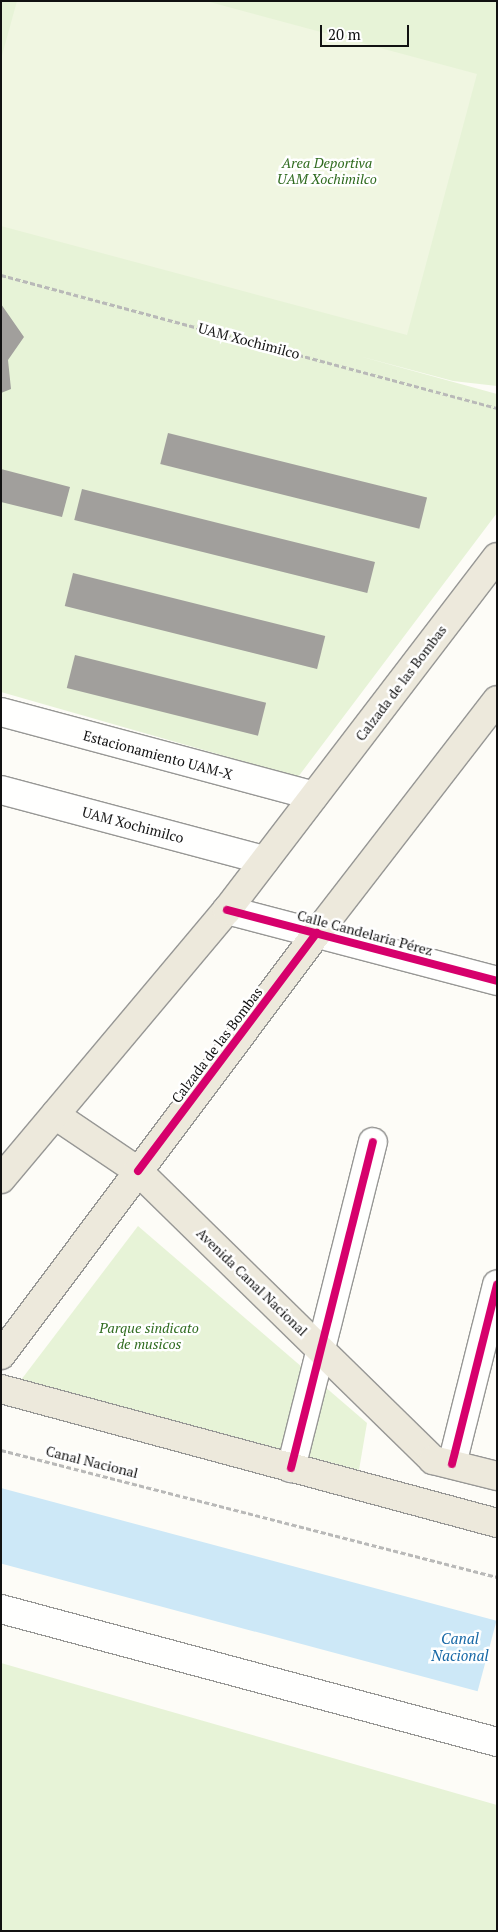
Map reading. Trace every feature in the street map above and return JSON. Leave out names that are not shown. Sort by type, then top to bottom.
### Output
[{"type":"main road","name":"Calzada de las Bombas","points":[[1,1179],[10,1155],[55,1115],[227,910],[497,557]]},
{"type":"main road","name":"Calzada de las Bombas","points":[[1,1355],[316,933],[497,700]]},
{"type":"main road","name":"Avenida Canal Nacional","points":[[55,1115],[138,1171],[433,1460],[497,1476]]},
{"type":"main road","points":[[1,1389],[497,1522]]},
{"type":"street","name":"Estacionamiento UAM-X","points":[[1,712],[314,796]]},
{"type":"street","name":"UAM Xochimilco","points":[[1,790],[266,860]]},
{"type":"street","name":"Calle Candelaria Pérez","points":[[227,910],[497,981]]},
{"type":"street","points":[[291,1468],[322,1351],[373,1142]]},
{"type":"street","points":[[452,1464],[497,1285]]},
{"type":"street","points":[[1,1609],[497,1742]]},
{"type":"green space","points":[[1,1],[497,1],[497,386],[453,381],[359,356],[497,394],[497,513],[298,777],[1,692]]},
{"type":"green space","name":"Area Deportiva UAM Xochimilco","points":[[17,1],[206,1],[477,74],[407,335],[1,226],[1,59]]},
{"type":"green space","name":"Parque sindicato de musicos","points":[[138,1226],[367,1423],[359,1470],[21,1380]]},
{"type":"green space","points":[[1,1663],[497,1805],[497,1931],[1,1931]]},
{"type":"water","name":"Canal Nacional","points":[[1,1488],[497,1621],[478,1691],[1,1564]]},
{"type":"building","points":[[1,304],[24,337],[8,360],[11,389],[1,393]]},
{"type":"building","points":[[168,433],[427,498],[419,529],[160,464]]},
{"type":"building","points":[[1,469],[70,487],[62,517],[1,502]]},
{"type":"building","points":[[82,489],[375,562],[367,593],[74,520]]},
{"type":"building","points":[[73,573],[325,636],[317,669],[65,606]]},
{"type":"building","points":[[75,655],[266,703],[258,736],[67,688]]},
{"type":"cycle path","points":[[227,910],[497,981]]},
{"type":"cycle path","points":[[138,1171],[317,933]]},
{"type":"cycle path","points":[[291,1468],[373,1142]]},
{"type":"cycle path","points":[[452,1464],[497,1285]]}]
